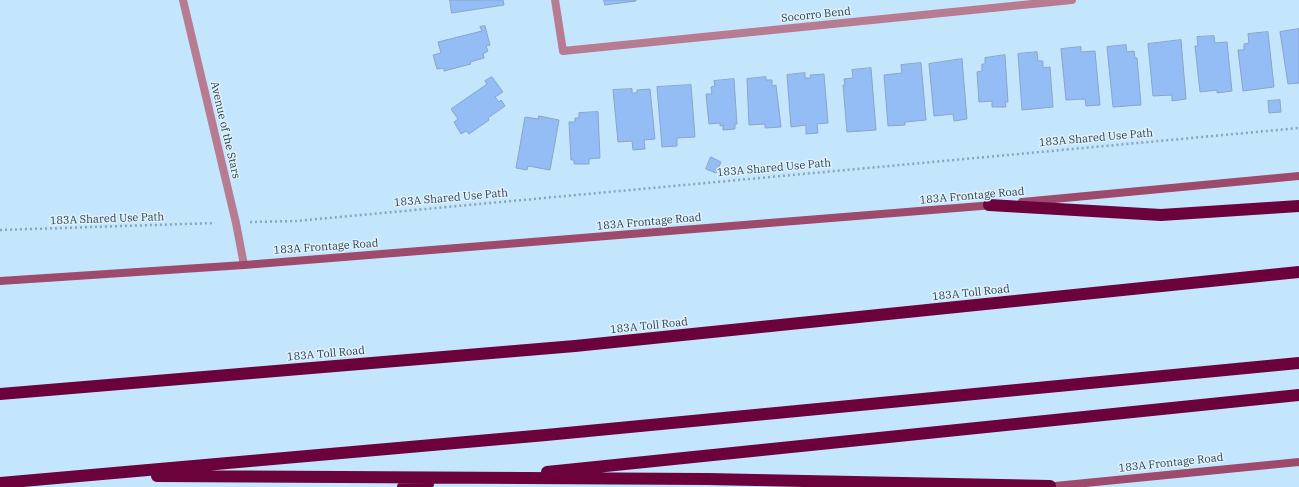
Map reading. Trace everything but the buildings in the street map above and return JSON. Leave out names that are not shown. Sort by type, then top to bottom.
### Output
[{"type":"highway","points":[[989,206],[1161,215],[1299,206]]},
{"type":"highway","name":"183A Toll Road","points":[[0,394],[575,346],[1299,272]]},
{"type":"highway","points":[[0,483],[546,436],[1299,363]]},
{"type":"highway","points":[[403,487],[788,446],[1299,395]]},
{"type":"highway","points":[[81,476],[699,479],[1047,487]]},
{"type":"main road","name":"183A Frontage Road","points":[[0,281],[244,265],[989,206],[1299,176]]},
{"type":"main road","name":"183A Frontage Road","points":[[1047,487],[1299,462]]},
{"type":"street","name":"Avenue of the Stars","points":[[183,0],[244,265]]},
{"type":"street","name":"Socorro Bend","points":[[555,0],[562,51],[1072,0]]},
{"type":"path","name":"183A Shared Use Path","points":[[250,222],[296,221],[1299,128]]},
{"type":"path","name":"183A Shared Use Path","points":[[0,230],[215,223]]}]
